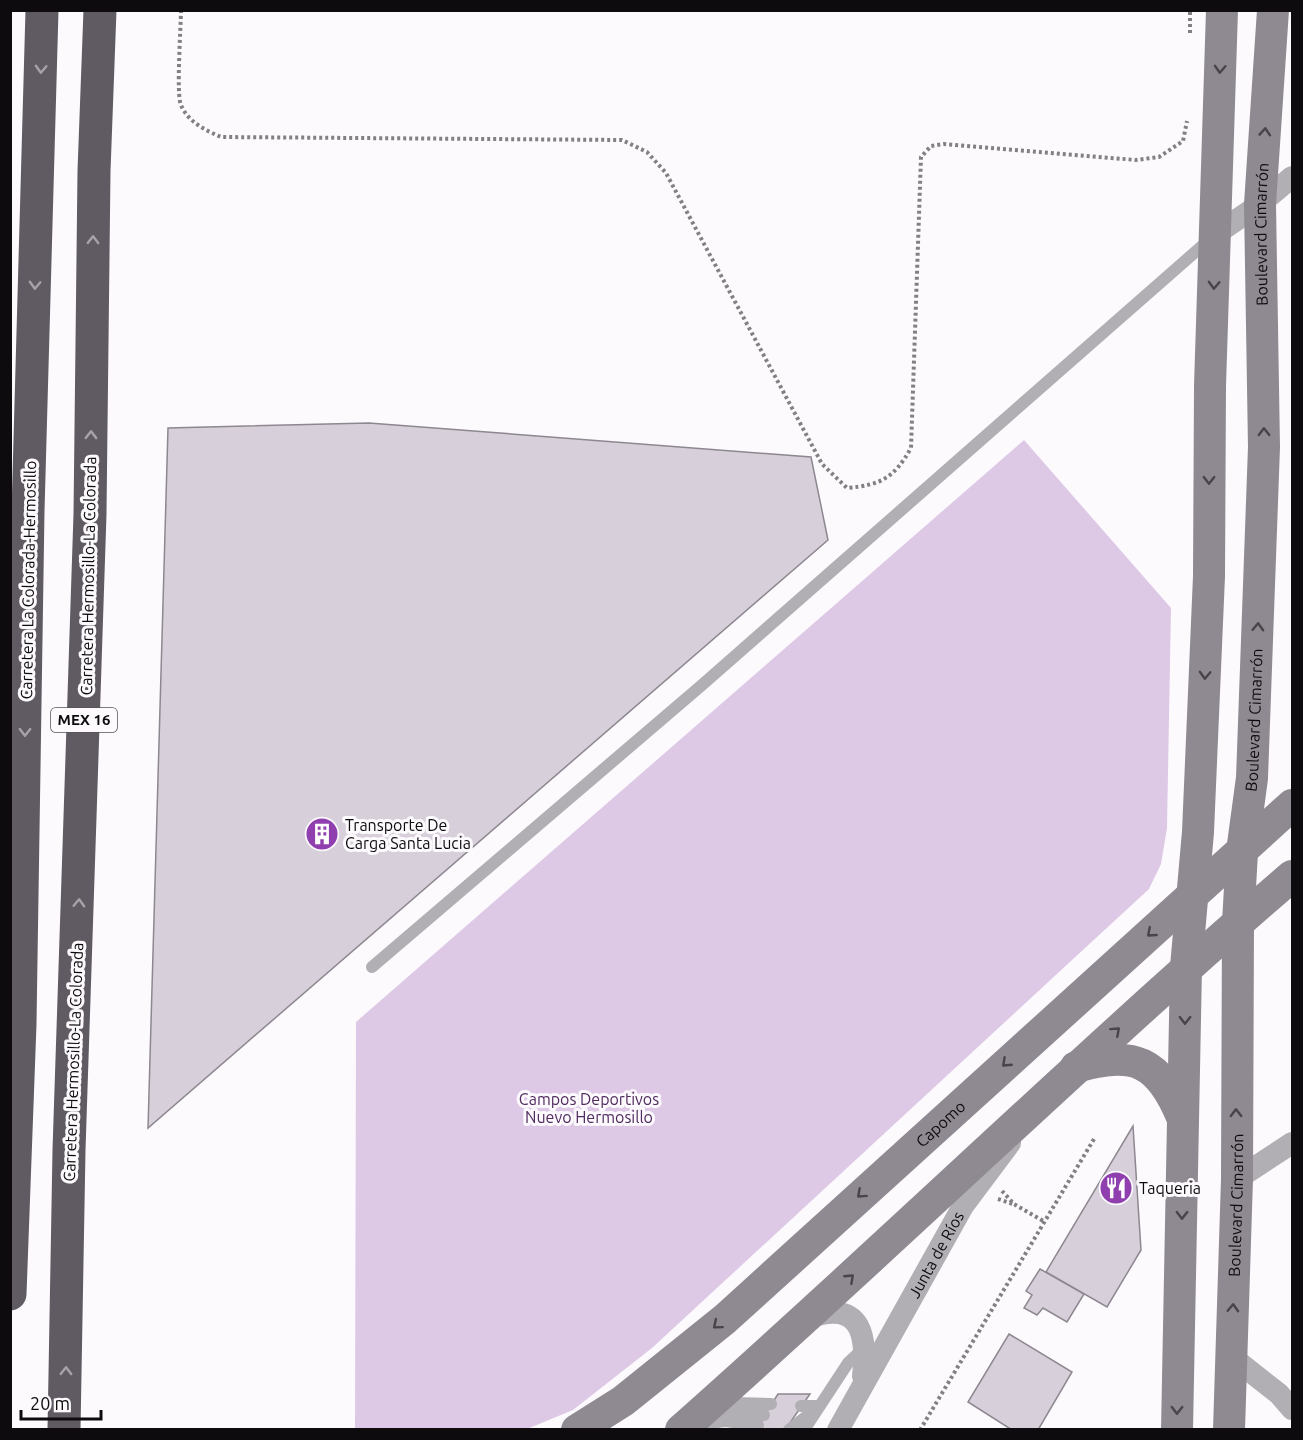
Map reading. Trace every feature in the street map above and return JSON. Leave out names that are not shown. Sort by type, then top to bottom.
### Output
[{"type":"highway","name":"Carretera La Colorada-Hermosillo","points":[[10,1294],[20,1024],[19,516],[42,10]]},
{"type":"highway","name":"Carretera Hermosillo-La Colorada","points":[[66,1424],[69,1150],[90,526],[94,171],[100,10]]},
{"type":"street","points":[[1177,1430],[1186,967],[1190,899],[1198,832],[1209,576],[1210,386],[1222,10]]},
{"type":"street","name":"Boulevard Cimarrón","points":[[1229,1430],[1237,1179],[1238,923],[1242,852],[1252,778],[1264,447],[1260,204],[1273,10]]},
{"type":"street","points":[[1216,234],[1260,204],[1293,177]]},
{"type":"street","name":"Capomo","points":[[577,1430],[623,1401],[725,1318],[1293,804]]},
{"type":"street","points":[[689,1428],[1050,1090],[1186,967],[1293,876]]},
{"type":"street","points":[[1076,1067],[1101,1059],[1122,1058],[1142,1063],[1160,1077],[1167,1086],[1184,1119]]},
{"type":"street","name":"Junta de Ríos","points":[[838,1430],[963,1206],[1050,1090]]},
{"type":"street","points":[[1237,1179],[1293,1143]]},
{"type":"street","points":[[805,1319],[826,1311],[841,1311],[852,1318],[861,1329],[864,1347],[863,1383]]},
{"type":"street","points":[[1232,1358],[1279,1394],[1293,1409]]},
{"type":"lane","points":[[372,967],[702,685],[1216,234]]},
{"type":"lane","points":[[791,1424],[810,1409],[864,1347]]},
{"type":"lane","points":[[689,1428],[734,1403],[771,1404]]},
{"type":"lane","points":[[804,1430],[810,1409]]},
{"type":"lane","points":[[689,1428],[710,1421],[761,1420],[732,1411],[710,1415]]},
{"type":"lane","points":[[710,1430],[722,1430]]},
{"type":"path","points":[[181,10],[180,104],[189,118],[205,130],[221,137],[622,140],[647,152],[666,173],[822,464],[847,488],[873,486],[901,467],[911,448],[921,157],[931,146],[944,144],[1136,160],[1159,157],[1183,141],[1188,116]]},
{"type":"path","points":[[1190,10],[1190,34]]},
{"type":"path","points":[[920,1430],[1094,1139]]},
{"type":"path","points":[[993,1167],[1003,1193],[1014,1204],[1045,1222]]},
{"type":"green space","name":"Campos Deportivos Nuevo Hermosillo","points":[[1024,440],[1171,608],[1167,828],[1161,864],[1149,889],[652,1348],[573,1410],[527,1429],[355,1429],[356,1022]]},
{"type":"building","name":"Transporte De Carga Santa Lucia","points":[[369,423],[811,457],[828,540],[148,1128],[168,428]]},
{"type":"building","name":"Taqueria","points":[[1133,1126],[1141,1250],[1107,1307],[1046,1272]]},
{"type":"building","points":[[1040,1269],[1084,1294],[1067,1322],[1043,1308],[1037,1315],[1024,1308],[1032,1295],[1026,1291]]},
{"type":"building","points":[[1009,1334],[1072,1372],[1038,1430],[1012,1430],[968,1402]]},
{"type":"building","points":[[778,1394],[810,1394],[785,1430],[755,1430]]},
{"type":"place","name":"Transporte De Carga Santa Lucia","points":[[322,834]]},
{"type":"place","name":"Taqueria","points":[[1116,1188]]}]
